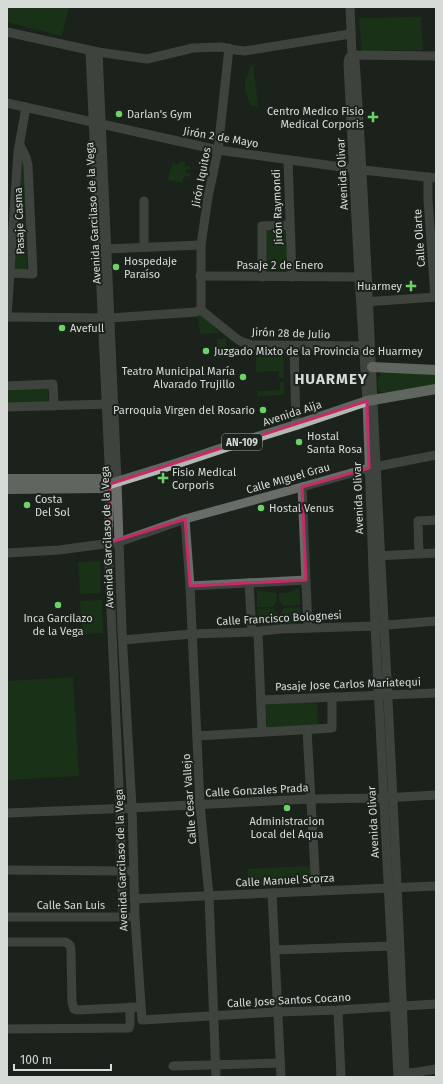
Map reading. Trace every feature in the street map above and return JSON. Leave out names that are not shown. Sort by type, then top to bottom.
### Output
[{"type":"main road","points":[[372,367],[436,370]]},
{"type":"main road","name":"AN-109","points":[[370,400],[436,389]]},
{"type":"main road","name":"Avenida Aija","points":[[7,489],[103,488],[114,483],[370,400]]},
{"type":"main road","points":[[7,479],[103,479],[114,483]]},
{"type":"street","name":"Avenida Olivar","points":[[350,7],[352,55],[349,58],[348,63],[358,170],[402,1075]]},
{"type":"street","points":[[7,32],[94,52],[147,59],[193,48],[221,47],[245,51],[350,34]]},
{"type":"street","name":"Jirón Iquitos","points":[[201,310],[201,245],[208,196],[218,150],[229,48]]},
{"type":"street","name":"Avenida Garcilaso de la Vega","points":[[94,52],[110,404],[119,542],[132,808],[134,899],[142,1020]]},
{"type":"street","points":[[352,55],[436,56]]},
{"type":"street","name":"Jirón 2 de Mayo","points":[[7,103],[218,150],[358,170],[432,178]]},
{"type":"street","name":"Pasaje Casma","points":[[7,317],[20,145],[26,107]]},
{"type":"street","name":"Avenida Garcilaso de la Vega","points":[[97,123],[106,249],[106,318]]},
{"type":"street","name":"Pasaje Casma","points":[[10,273],[33,274],[28,166],[26,157],[20,145]]},
{"type":"street","name":"Jirón Raymondi","points":[[288,160],[292,277]]},
{"type":"street","name":"Avenida Olivar","points":[[358,170],[359,276],[365,302]]},
{"type":"street","name":"Calle Olarte","points":[[432,178],[428,200],[436,297]]},
{"type":"street","points":[[144,201],[144,247]]},
{"type":"street","points":[[262,277],[262,226],[290,225]]},
{"type":"street","points":[[106,249],[201,245]]},
{"type":"street","name":"Pasaje 2 de Enero","points":[[200,276],[359,276]]},
{"type":"street","points":[[365,302],[436,297]]},
{"type":"street","points":[[7,317],[106,318],[196,312],[201,310]]},
{"type":"street","name":"Jirón 28 de Julio","points":[[201,310],[240,341],[252,345],[367,346]]},
{"type":"street","points":[[294,346],[296,425]]},
{"type":"street","name":"Avenida Olivar","points":[[367,346],[372,367],[370,400]]},
{"type":"street","points":[[7,386],[53,384],[54,406]]},
{"type":"street","points":[[7,407],[110,404]]},
{"type":"street","name":"Calle MIguel Grau","points":[[7,553],[59,550],[119,542],[185,519],[372,467],[436,455]]},
{"type":"street","name":"Avenida Garcilaso de la Vega","points":[[114,483],[108,543],[120,809],[123,917]]},
{"type":"street","points":[[302,487],[308,628]]},
{"type":"street","name":"Calle Cesar Vallejo","points":[[185,519],[190,586],[200,805],[209,896],[216,1077]]},
{"type":"street","points":[[419,554],[418,521],[436,520]]},
{"type":"street","points":[[377,556],[436,553]]},
{"type":"street","points":[[190,586],[306,580]]},
{"type":"street","points":[[249,583],[261,700],[262,732]]},
{"type":"street","name":"Calle Francisco Bolognesi","points":[[123,640],[192,634],[255,632],[281,629],[436,621]]},
{"type":"street","name":"Pasaje Jose Carlos Mariatequi","points":[[261,700],[436,693]]},
{"type":"street","points":[[197,736],[332,728],[332,697]]},
{"type":"street","points":[[306,730],[316,890]]},
{"type":"street","name":"Calle Gonzales Prada","points":[[7,813],[120,809],[311,799],[389,798],[436,795]]},
{"type":"street","points":[[7,870],[134,871]]},
{"type":"street","name":"Calle Manuel Scorza","points":[[134,899],[436,886]]},
{"type":"street","name":"Avenida Olivar","points":[[393,887],[392,946],[399,1006]]},
{"type":"street","points":[[272,893],[281,1077]]},
{"type":"street","name":"Calle San Luis","points":[[7,918],[135,917]]},
{"type":"street","points":[[7,942],[69,943],[71,947],[72,1002],[74,1009],[141,1007]]},
{"type":"street","points":[[275,950],[392,946]]},
{"type":"street","name":"Calle Jose Santos Cocano","points":[[142,1020],[436,1004]]},
{"type":"street","points":[[7,1029],[127,1028],[130,1026],[130,1008]]},
{"type":"street","points":[[338,1010],[341,1077]]},
{"type":"street","points":[[173,1066],[280,1063]]},
{"type":"street","points":[[402,1075],[436,1069]]},
{"type":"highlighted area","points":[[367,401],[369,468],[302,487],[306,580],[190,586],[185,519],[108,543],[110,484]]},
{"type":"green space","points":[[7,7],[69,7],[62,36],[7,22]]},
{"type":"green space","points":[[421,17],[423,50],[362,51],[359,18]]},
{"type":"green space","points":[[253,64],[258,106],[250,106],[245,89],[245,80],[250,67]]},
{"type":"green space","points":[[22,160],[25,169],[27,270],[15,269]]},
{"type":"green space","points":[[181,161],[185,162],[185,166],[189,166],[190,169],[185,169],[185,172],[190,174],[190,177],[184,176],[182,183],[168,180],[171,167],[174,162],[176,165]]},
{"type":"green space","points":[[265,229],[287,229],[290,274],[266,274]]},
{"type":"green space","points":[[198,316],[204,316],[219,333],[200,334]]},
{"type":"green space","points":[[226,338],[226,357],[218,358],[217,339]]},
{"type":"green space","points":[[256,356],[283,356],[284,378],[279,378],[279,371],[256,372]]},
{"type":"green space","points":[[386,371],[436,371],[436,387],[390,395],[379,391],[377,382],[381,373]]},
{"type":"green space","points":[[280,382],[284,382],[284,395],[258,396],[257,391],[280,390]]},
{"type":"green space","points":[[48,388],[49,402],[7,403],[7,391]]},
{"type":"green space","points":[[100,561],[101,593],[80,594],[78,562]]},
{"type":"green space","points":[[299,588],[300,605],[284,606],[279,601],[279,593],[287,593]]},
{"type":"green space","points":[[257,590],[276,593],[277,601],[273,607],[257,607]]},
{"type":"green space","points":[[102,600],[103,633],[82,634],[80,601]]},
{"type":"green space","points":[[300,607],[301,624],[281,625],[281,612],[284,608]]},
{"type":"green space","points":[[273,608],[278,612],[279,625],[259,627],[257,609]]},
{"type":"green space","points":[[73,677],[79,776],[7,780],[7,681]]},
{"type":"green space","points":[[317,701],[318,725],[267,729],[266,703]]},
{"type":"green space","points":[[311,866],[311,883],[248,886],[248,869]]},
{"type":"place","name":"Darlan's Gym","points":[[119,114]]},
{"type":"place","name":"Centro Medico Fisio Medical Corporis","points":[[373,117]]},
{"type":"place","name":"Hospedaje Paraíso","points":[[116,267]]},
{"type":"place","name":"Huarmey","points":[[411,286]]},
{"type":"place","name":"Avefull","points":[[62,328]]},
{"type":"place","name":"Juzgado Mixto de la Provincia de Huarmey","points":[[206,351]]},
{"type":"place","name":"Teatro Municipal María Alvarado Trujillo","points":[[243,377]]},
{"type":"place","name":"Parroquia Virgen del Rosario","points":[[263,410]]},
{"type":"place","name":"Hostal Santa Rosa","points":[[299,442]]},
{"type":"place","name":"Fisio Medical Corporis","points":[[163,478]]},
{"type":"place","name":"Costa Del Sol","points":[[27,505]]},
{"type":"place","name":"Hostal Venus","points":[[261,508]]},
{"type":"place","name":"Inca Garcilazo de la Vega","points":[[58,605]]},
{"type":"place","name":"Administracion Local del Aqua","points":[[287,808]]},
{"type":"district","name":"HUARMEY","points":[[331,379]]}]
